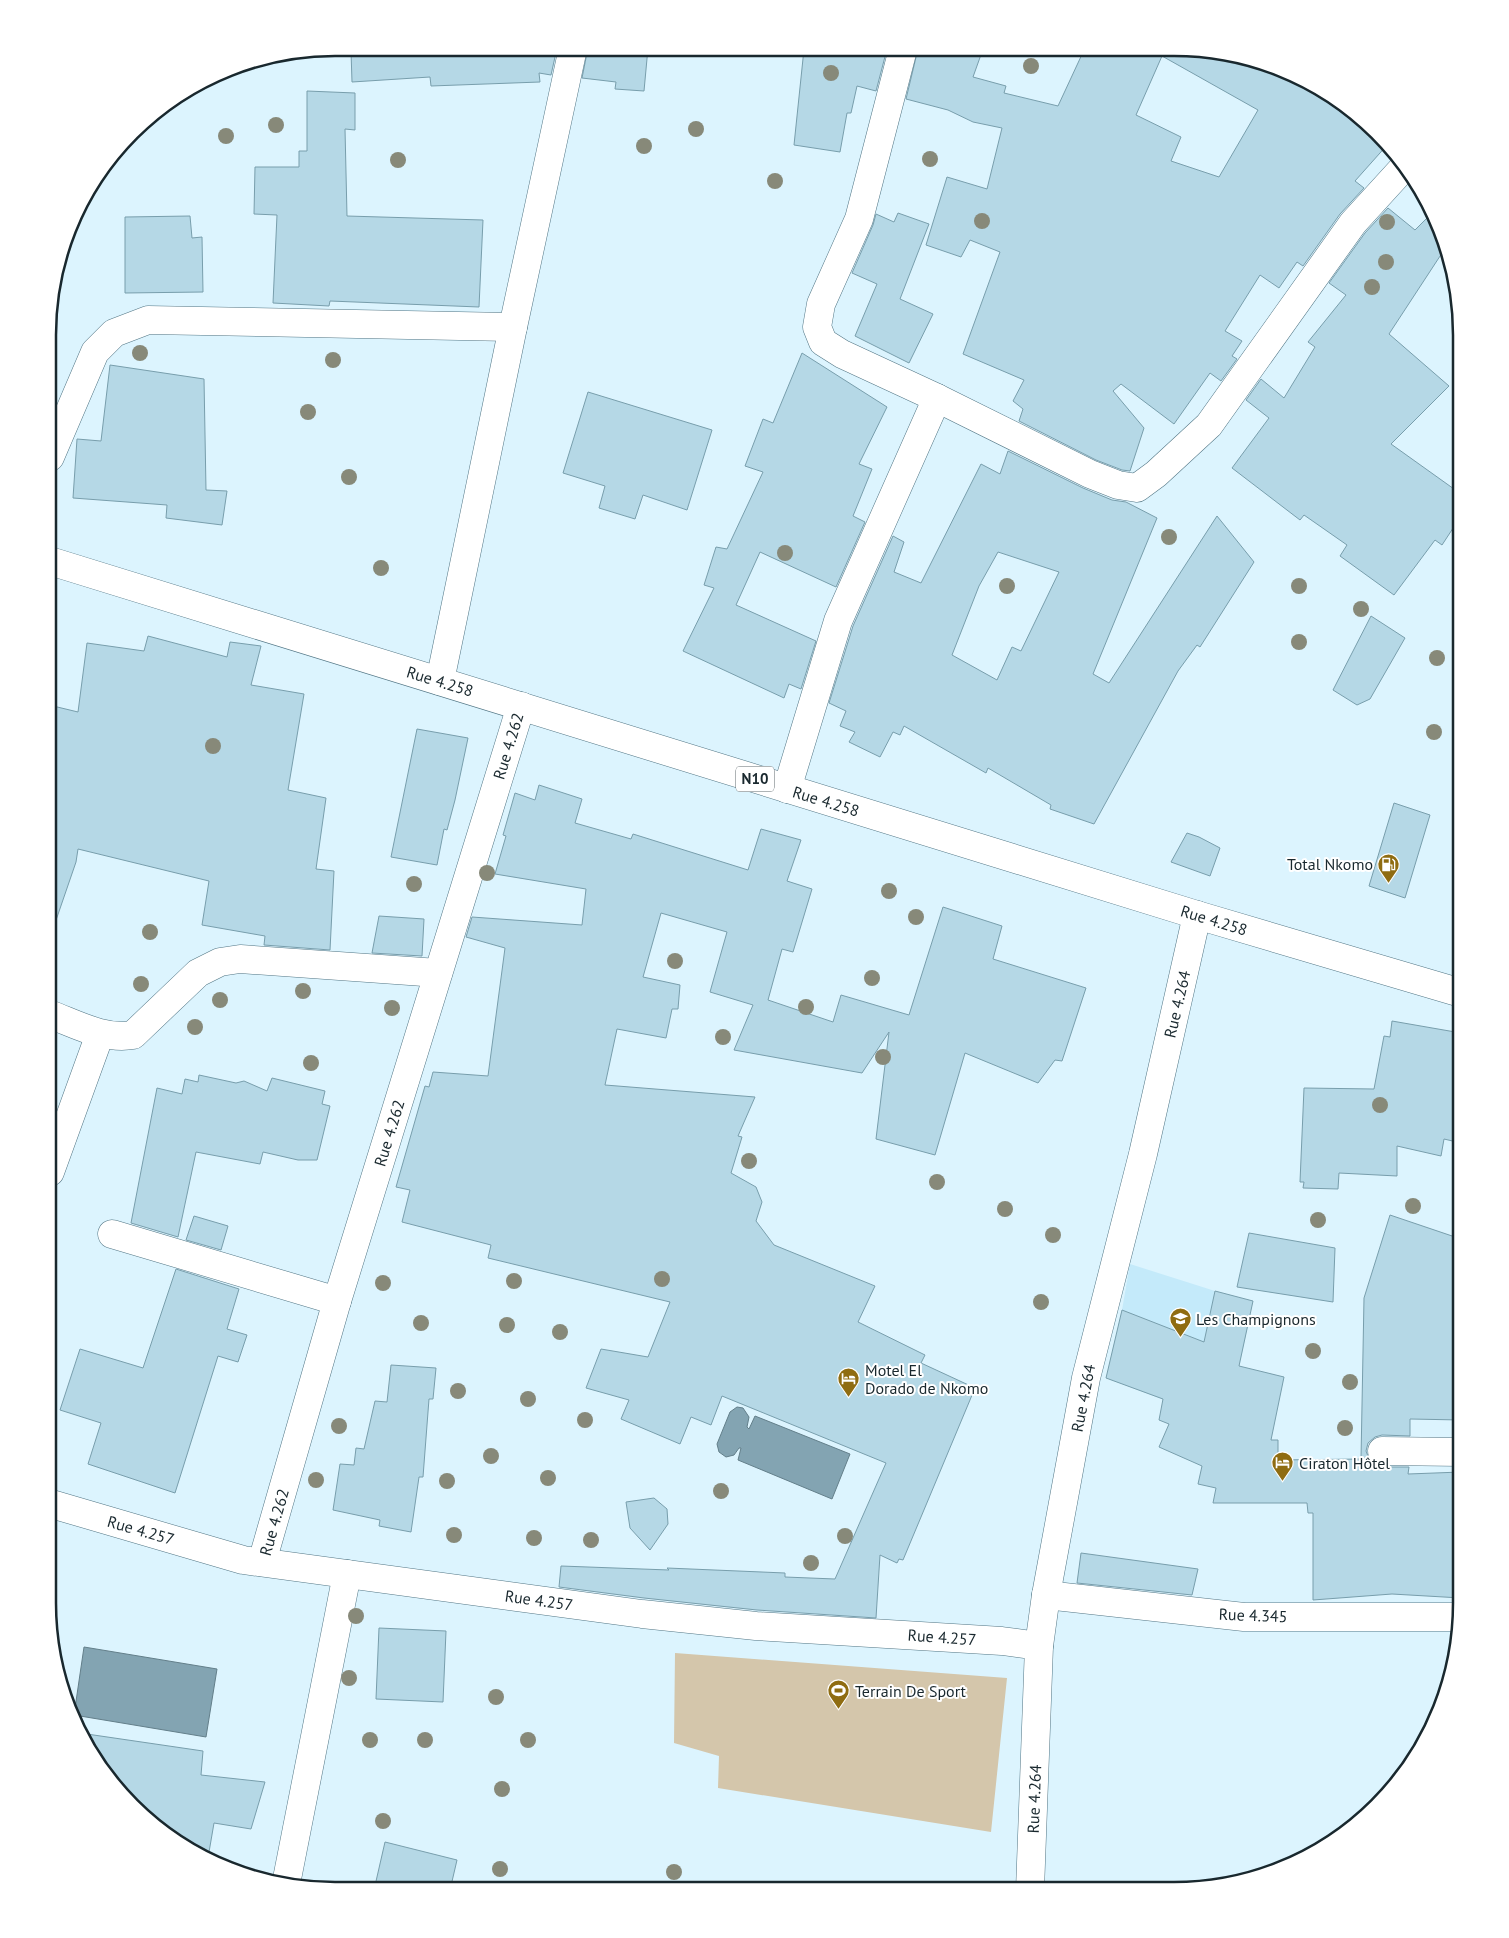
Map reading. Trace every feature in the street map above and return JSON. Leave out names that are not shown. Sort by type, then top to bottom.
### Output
[{"type":"main road","points":[[440,681],[571,56]]},
{"type":"main road","points":[[901,56],[858,218],[821,304],[817,327],[823,342],[842,354],[937,398],[1090,474],[1118,485],[1137,488],[1156,474],[1209,425],[1353,223],[1400,172]]},
{"type":"main road","points":[[56,443],[95,352],[114,333],[148,320],[513,327]]},
{"type":"main road","points":[[787,789],[838,621],[937,398]]},
{"type":"main road","name":"Rue 4.258","points":[[56,563],[1197,915],[1453,991]]},
{"type":"main road","name":"Rue 4.262","points":[[262,1562],[337,1301],[521,706]]},
{"type":"main road","name":"Rue 4.264","points":[[1030,1882],[1039,1646],[1046,1595],[1086,1378],[1143,1154],[1197,915]]},
{"type":"main road","points":[[56,1017],[100,1034],[119,1037],[133,1035],[198,973],[220,962],[240,959],[438,973]]},
{"type":"main road","points":[[56,1155],[100,1034]]},
{"type":"main road","points":[[112,1234],[337,1301]]},
{"type":"main road","points":[[1382,1451],[1453,1452]]},
{"type":"main road","name":"Rue 4.257","points":[[56,1505],[243,1560],[642,1614],[756,1626],[992,1640],[1039,1646]]},
{"type":"main road","points":[[287,1877],[347,1574]]},
{"type":"main road","name":"Rue 4.345","points":[[1046,1595],[1244,1618],[1452,1617]]},
{"type":"shaded area","name":"Les Champignons","points":[[1130,1264],[1253,1301],[1226,1431],[1172,1403],[1106,1378],[1122,1310]]},
{"type":"shaded area","points":[[737,1407],[743,1408],[749,1417],[747,1427],[749,1429],[755,1416],[850,1454],[832,1499],[738,1460],[741,1448],[734,1455],[726,1457],[719,1452],[717,1444],[730,1412]]},
{"type":"shaded area","points":[[84,1647],[217,1669],[206,1737],[81,1716],[76,1703]]},
{"type":"shaded area","name":"Terrain De Sport","points":[[675,1653],[1007,1678],[991,1832],[718,1788],[719,1756],[674,1743]]},
{"type":"building","points":[[351,56],[555,56],[551,75],[539,73],[540,82],[431,86],[430,77],[352,82]]},
{"type":"building","points":[[586,56],[647,56],[644,91],[615,89],[616,82],[582,78]]},
{"type":"building","points":[[803,56],[885,56],[876,91],[857,86],[851,113],[847,113],[840,152],[794,145]]},
{"type":"building","points":[[916,56],[980,56],[973,77],[1006,86],[1004,93],[1058,106],[1081,56],[1162,56],[1173,56],[1192,57],[1246,66],[1297,85],[1329,103],[1358,126],[1382,150],[1355,181],[1364,188],[1340,214],[1303,266],[1297,262],[1279,288],[1260,275],[1225,331],[1242,341],[1232,356],[1237,359],[1221,381],[1210,373],[1174,424],[1121,384],[1113,391],[1144,428],[1130,471],[1122,470],[1096,460],[1019,421],[1023,409],[1013,401],[1024,380],[963,354],[1000,252],[970,240],[961,257],[926,245],[947,177],[987,189],[1002,128],[973,122],[948,110],[906,99]],"holes":[[[1162,56],[1258,110],[1219,177],[1171,161],[1181,137],[1136,115]]]},
{"type":"building","points":[[307,91],[355,93],[355,130],[345,129],[347,216],[483,220],[479,307],[330,301],[329,306],[273,303],[277,215],[254,214],[255,167],[299,167],[299,151],[307,151]]},
{"type":"building","points":[[1388,208],[1415,230],[1427,218],[1441,255],[1389,334],[1449,386],[1391,444],[1453,488],[1453,528],[1442,545],[1435,540],[1394,595],[1340,556],[1347,545],[1304,515],[1300,520],[1232,468],[1269,418],[1246,400],[1261,379],[1284,398],[1315,347],[1308,342],[1346,295],[1329,283],[1365,233]]},
{"type":"building","points":[[898,213],[929,224],[900,299],[933,314],[909,363],[855,336],[877,284],[852,273],[876,214],[894,222]]},
{"type":"building","points":[[190,216],[192,238],[202,237],[203,292],[125,293],[125,217]]},
{"type":"building","points":[[802,353],[887,407],[859,464],[872,469],[853,516],[865,522],[836,587],[760,552],[736,605],[816,641],[801,689],[789,684],[784,698],[683,651],[714,588],[704,585],[716,547],[727,549],[763,472],[745,466],[763,419],[773,423]]},
{"type":"building","points":[[110,365],[204,379],[206,490],[227,491],[222,525],[166,518],[167,505],[73,498],[77,439],[101,441]]},
{"type":"building","points":[[588,392],[712,430],[687,510],[643,495],[635,519],[599,508],[605,486],[563,473]]},
{"type":"building","points":[[1008,451],[1083,488],[1112,500],[1126,502],[1157,518],[1093,674],[1109,683],[1217,516],[1254,562],[1200,647],[1197,645],[1178,671],[1094,824],[1050,809],[1051,805],[988,768],[986,773],[904,726],[900,735],[893,732],[880,757],[849,742],[855,732],[840,726],[846,711],[829,703],[853,626],[893,536],[904,542],[894,572],[921,583],[981,464],[1000,474]],"holes":[[[998,552],[1059,572],[1021,651],[1012,647],[997,680],[952,655],[979,586]]]},
{"type":"building","points":[[1371,616],[1405,638],[1370,699],[1357,705],[1333,690]]},
{"type":"building","points":[[148,636],[227,657],[230,642],[261,646],[251,685],[304,694],[288,790],[326,798],[316,869],[334,871],[330,950],[264,945],[265,936],[202,925],[209,881],[78,849],[76,862],[56,920],[56,707],[78,712],[87,643],[144,651]]},
{"type":"building","points":[[417,729],[468,738],[455,800],[447,830],[444,829],[437,865],[391,857]]},
{"type":"building","points":[[539,785],[582,799],[575,823],[631,839],[633,834],[748,870],[761,829],[801,840],[787,881],[812,889],[793,952],[782,949],[768,1000],[833,1022],[841,995],[909,1015],[943,907],[1002,926],[993,959],[1086,988],[1062,1061],[1055,1060],[1038,1083],[965,1053],[935,1155],[876,1139],[889,1032],[862,1073],[734,1050],[753,1005],[710,992],[727,932],[661,913],[643,977],[680,985],[678,1009],[672,1009],[666,1038],[617,1029],[605,1085],[755,1097],[738,1136],[742,1137],[731,1173],[756,1187],[762,1202],[756,1221],[774,1245],[875,1286],[858,1322],[925,1355],[921,1363],[975,1388],[903,1560],[899,1559],[897,1563],[880,1555],[876,1618],[757,1610],[559,1587],[561,1566],[785,1573],[785,1577],[835,1579],[886,1463],[722,1396],[711,1425],[691,1417],[680,1444],[621,1419],[629,1400],[586,1388],[601,1349],[648,1357],[670,1302],[488,1258],[491,1245],[402,1222],[410,1190],[396,1187],[425,1086],[429,1087],[433,1072],[488,1076],[505,948],[466,937],[472,917],[582,925],[586,889],[495,874],[506,836],[503,835],[515,793],[535,800]]},
{"type":"building","points":[[1394,803],[1430,815],[1405,898],[1369,886]]},
{"type":"building","points":[[1187,833],[1220,848],[1210,876],[1171,862]]},
{"type":"building","points":[[379,916],[424,919],[422,956],[372,953]]},
{"type":"building","points":[[1392,1021],[1453,1032],[1453,1141],[1444,1139],[1441,1156],[1397,1146],[1397,1176],[1339,1173],[1338,1189],[1303,1188],[1304,1182],[1300,1182],[1304,1088],[1374,1089],[1384,1036],[1390,1037]]},
{"type":"building","points":[[199,1075],[236,1083],[244,1081],[267,1091],[272,1078],[325,1091],[322,1104],[330,1106],[317,1160],[298,1160],[263,1152],[260,1164],[196,1152],[178,1237],[131,1223],[157,1088],[182,1094],[185,1079],[198,1082]]},
{"type":"building","points":[[1390,1215],[1453,1236],[1453,1420],[1410,1419],[1410,1436],[1382,1435],[1375,1437],[1368,1443],[1366,1451],[1374,1465],[1382,1467],[1409,1467],[1408,1474],[1453,1472],[1453,1598],[1392,1594],[1313,1600],[1313,1513],[1308,1513],[1307,1503],[1213,1503],[1216,1488],[1198,1484],[1202,1466],[1159,1447],[1169,1424],[1159,1420],[1163,1399],[1106,1378],[1122,1310],[1204,1342],[1215,1291],[1253,1301],[1239,1366],[1284,1377],[1271,1440],[1278,1440],[1278,1460],[1361,1459],[1364,1298]]},
{"type":"building","points":[[194,1216],[228,1226],[221,1250],[186,1240]]},
{"type":"building","points":[[1249,1233],[1335,1248],[1333,1302],[1237,1287]]},
{"type":"building","points":[[176,1269],[239,1289],[227,1329],[247,1335],[238,1362],[218,1356],[175,1493],[88,1464],[101,1423],[60,1410],[80,1349],[143,1368]]},
{"type":"building","points":[[391,1365],[436,1368],[433,1399],[429,1399],[423,1477],[419,1477],[411,1532],[379,1526],[380,1520],[333,1510],[340,1464],[354,1465],[356,1448],[364,1449],[375,1401],[387,1402]]},
{"type":"building","points":[[654,1498],[667,1509],[668,1524],[650,1550],[630,1528],[626,1502]]},
{"type":"building","points":[[1081,1553],[1198,1569],[1192,1595],[1077,1583]]},
{"type":"building","points":[[379,1628],[446,1631],[443,1702],[376,1699]]},
{"type":"building","points":[[90,1734],[203,1751],[201,1775],[265,1782],[251,1829],[214,1823],[209,1851],[180,1835],[151,1812],[126,1787],[103,1758]]},
{"type":"building","points":[[385,1842],[457,1860],[452,1882],[376,1882]]},
{"type":"place","name":"Total Nkomo","points":[[1389,883]]},
{"type":"place","name":"Les Champignons","points":[[1180,1338]]},
{"type":"place","name":"Motel El Dorado de Nkomo","points":[[849,1398]]},
{"type":"place","name":"Ciraton Hôtel","points":[[1283,1482]]},
{"type":"place","name":"Terrain De Sport","points":[[839,1710]]}]
